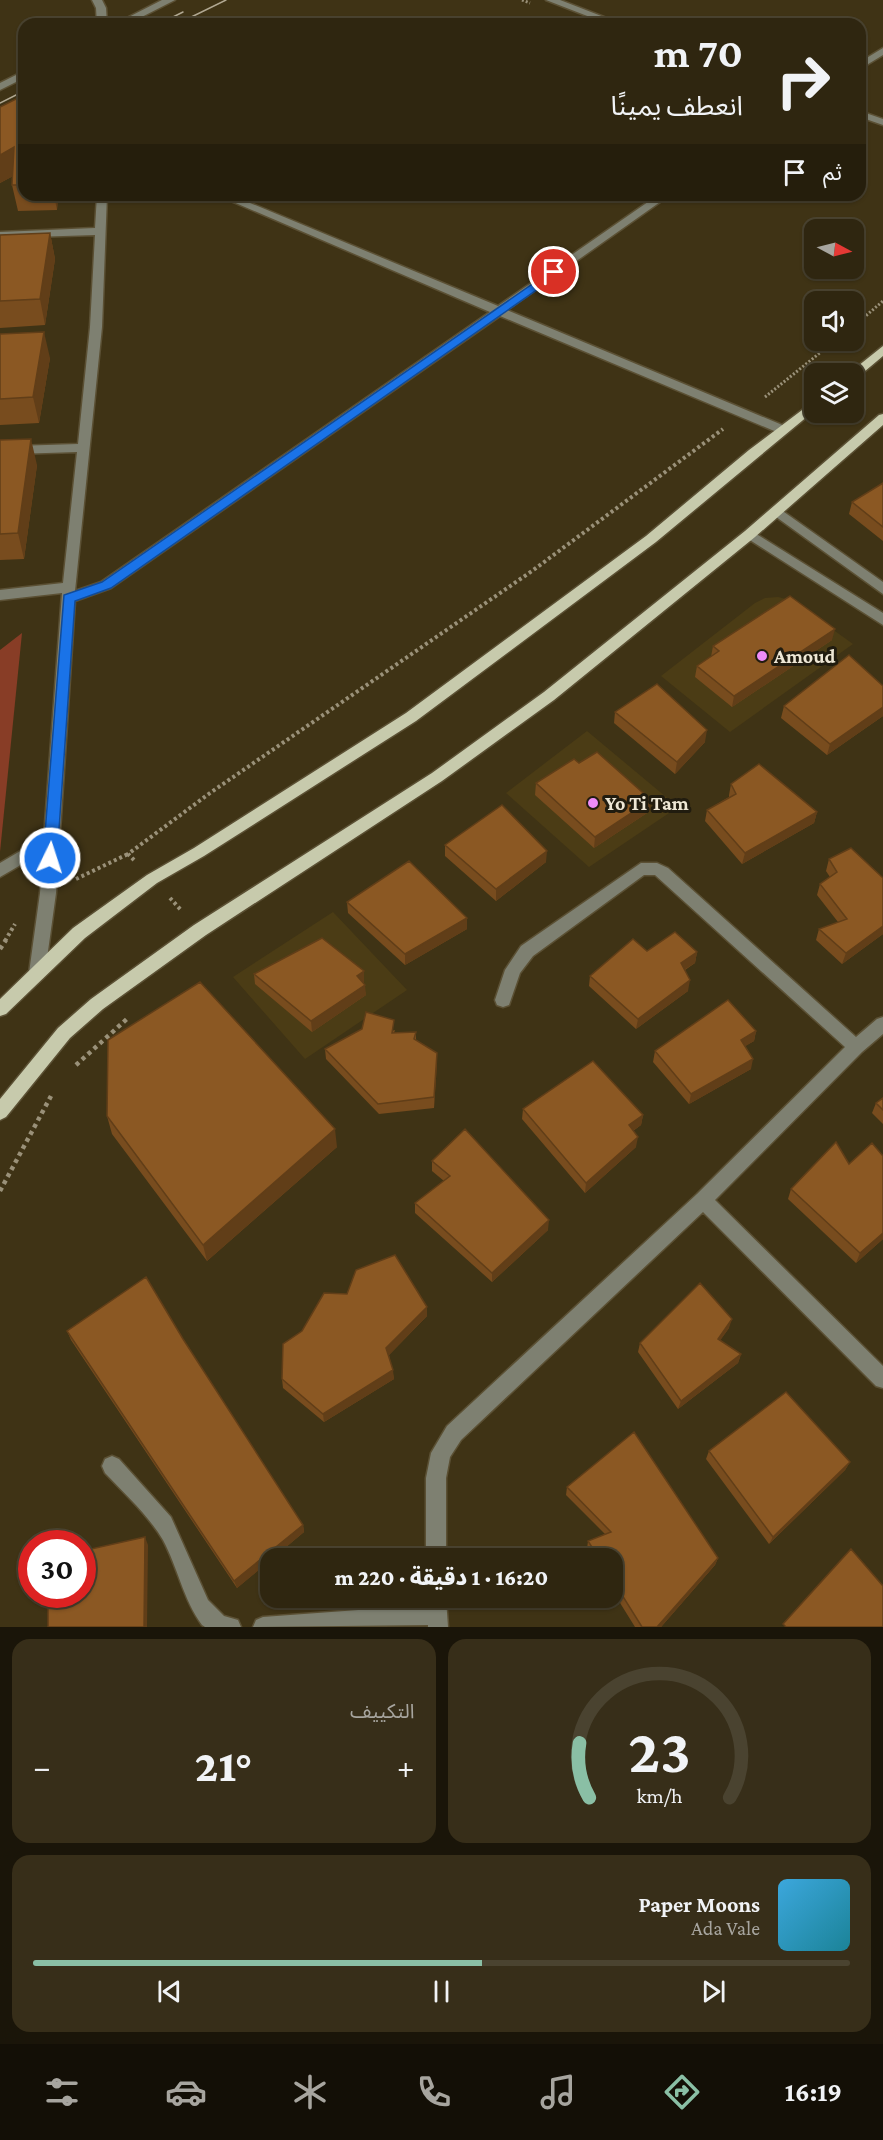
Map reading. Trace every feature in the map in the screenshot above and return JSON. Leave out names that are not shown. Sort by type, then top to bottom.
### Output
[{"type":"main road","points":[[864,366],[883,350]]},
{"type":"main road","points":[[0,1009],[79,933],[152,879],[317,778],[411,717],[651,539],[804,413]]},
{"type":"main road","points":[[0,1112],[64,1033],[97,1004],[200,930],[427,783],[541,702],[594,662],[750,534],[883,418]]},
{"type":"street","points":[[97,0],[101,8],[102,18]]},
{"type":"street","points":[[132,18],[170,0]]},
{"type":"street","points":[[551,0],[600,18]]},
{"type":"street","points":[[866,62],[883,51]]},
{"type":"street","points":[[0,87],[18,77]]},
{"type":"street","points":[[866,116],[883,123]]},
{"type":"street","points":[[37,973],[48,893],[69,593],[96,327],[102,201]]},
{"type":"street","points":[[236,201],[783,430]]},
{"type":"street","points":[[0,595],[69,593],[106,585],[656,201]]},
{"type":"street","points":[[0,235],[100,231]]},
{"type":"street","points":[[5,450],[84,448]]},
{"type":"street","points":[[777,511],[883,590]]},
{"type":"street","points":[[750,534],[883,621]]},
{"type":"street","points":[[0,871],[51,840]]},
{"type":"street","points":[[503,1000],[513,970],[527,951],[641,869],[657,868],[856,1047]]},
{"type":"street","points":[[436,1548],[436,1478],[441,1453],[453,1433],[703,1200],[856,1047],[883,1024]]},
{"type":"street","points":[[703,1200],[883,1379]]},
{"type":"street","points":[[111,1466],[165,1525],[179,1549],[195,1598],[204,1613],[217,1624],[231,1627]]},
{"type":"street","points":[[263,1627],[437,1613]]},
{"type":"path","points":[[864,317],[883,301]]},
{"type":"path","points":[[200,930],[128,854],[210,793],[532,571],[744,413],[822,351]]},
{"type":"shaded area","points":[[778,597],[793,601],[853,644],[730,732],[661,676],[755,603],[765,598]]},
{"type":"shaded area","points":[[22,633],[0,852],[0,650]]},
{"type":"shaded area","points":[[587,731],[678,807],[589,867],[506,793]]},
{"type":"shaded area","points":[[333,912],[407,990],[305,1059],[233,977]]},
{"type":"building","points":[[18,98],[18,185],[12,185],[14,147],[0,155],[0,107]]},
{"type":"building","points":[[50,233],[40,299],[0,301],[0,235]]},
{"type":"building","points":[[44,332],[33,397],[0,399],[0,334]]},
{"type":"building","points":[[31,439],[18,533],[0,534],[0,440]]},
{"type":"building","points":[[883,483],[883,527],[852,502]]},
{"type":"building","points":[[790,596],[835,629],[734,696],[697,666],[719,651],[713,646]]},
{"type":"building","points":[[849,655],[883,686],[883,707],[830,744],[784,706]]},
{"type":"building","points":[[657,684],[707,730],[677,762],[615,712]]},
{"type":"building","points":[[597,752],[651,800],[595,837],[536,783],[574,759],[579,763]]},
{"type":"building","points":[[759,764],[817,812],[745,853],[707,810],[736,794],[731,784]]},
{"type":"building","points":[[502,805],[547,851],[496,889],[445,845]]},
{"type":"building","points":[[851,848],[883,878],[883,926],[846,953],[819,929],[847,919],[820,884],[837,872],[829,859]]},
{"type":"building","points":[[409,861],[467,918],[405,954],[347,902]]},
{"type":"building","points":[[675,932],[697,952],[681,963],[690,980],[638,1019],[590,976],[633,939],[647,951]]},
{"type":"building","points":[[322,938],[364,971],[357,976],[365,985],[311,1021],[254,974]]},
{"type":"building","points":[[200,982],[335,1129],[203,1245],[107,1116],[108,1040]]},
{"type":"building","points":[[728,1000],[756,1031],[741,1040],[753,1059],[691,1094],[655,1051]]},
{"type":"building","points":[[366,1012],[394,1020],[392,1033],[416,1032],[414,1039],[437,1053],[434,1097],[378,1104],[325,1049],[362,1029]]},
{"type":"building","points":[[593,1061],[643,1115],[629,1125],[638,1137],[586,1183],[523,1109]]},
{"type":"building","points":[[883,1098],[883,1110],[876,1103]]},
{"type":"building","points":[[465,1129],[549,1220],[492,1273],[415,1203],[450,1176],[432,1161]]},
{"type":"building","points":[[836,1142],[849,1164],[872,1143],[883,1156],[883,1233],[860,1253],[791,1189]]},
{"type":"building","points":[[395,1255],[427,1307],[386,1348],[393,1370],[323,1414],[282,1379],[283,1344],[302,1331],[324,1293],[347,1294],[356,1270]]},
{"type":"building","points":[[146,1277],[183,1339],[303,1525],[275,1548],[260,1548],[260,1560],[234,1581],[67,1331]]},
{"type":"building","points":[[700,1283],[732,1319],[718,1339],[741,1354],[681,1401],[640,1343]]},
{"type":"building","points":[[786,1392],[850,1462],[773,1537],[709,1451]]},
{"type":"building","points":[[634,1432],[718,1558],[657,1627],[642,1627],[623,1597],[623,1548],[593,1548],[588,1541],[611,1532],[567,1487]]},
{"type":"building","points":[[145,1537],[144,1627],[48,1627],[48,1608],[96,1608],[96,1548]]},
{"type":"building","points":[[851,1549],[883,1586],[883,1627],[786,1627],[783,1624]]},
{"type":"tram line","points":[[189,18],[226,0]]},
{"type":"tram line","points":[[171,18],[183,12]]},
{"type":"tram line","points":[[0,103],[18,94]]},
{"type":"place","name":"Amoud","points":[[762,656]]},
{"type":"place","name":"Yo Ti Tam","points":[[593,803]]},
{"type":"route","points":[[50,858],[69,598],[106,585],[554,272]]}]
